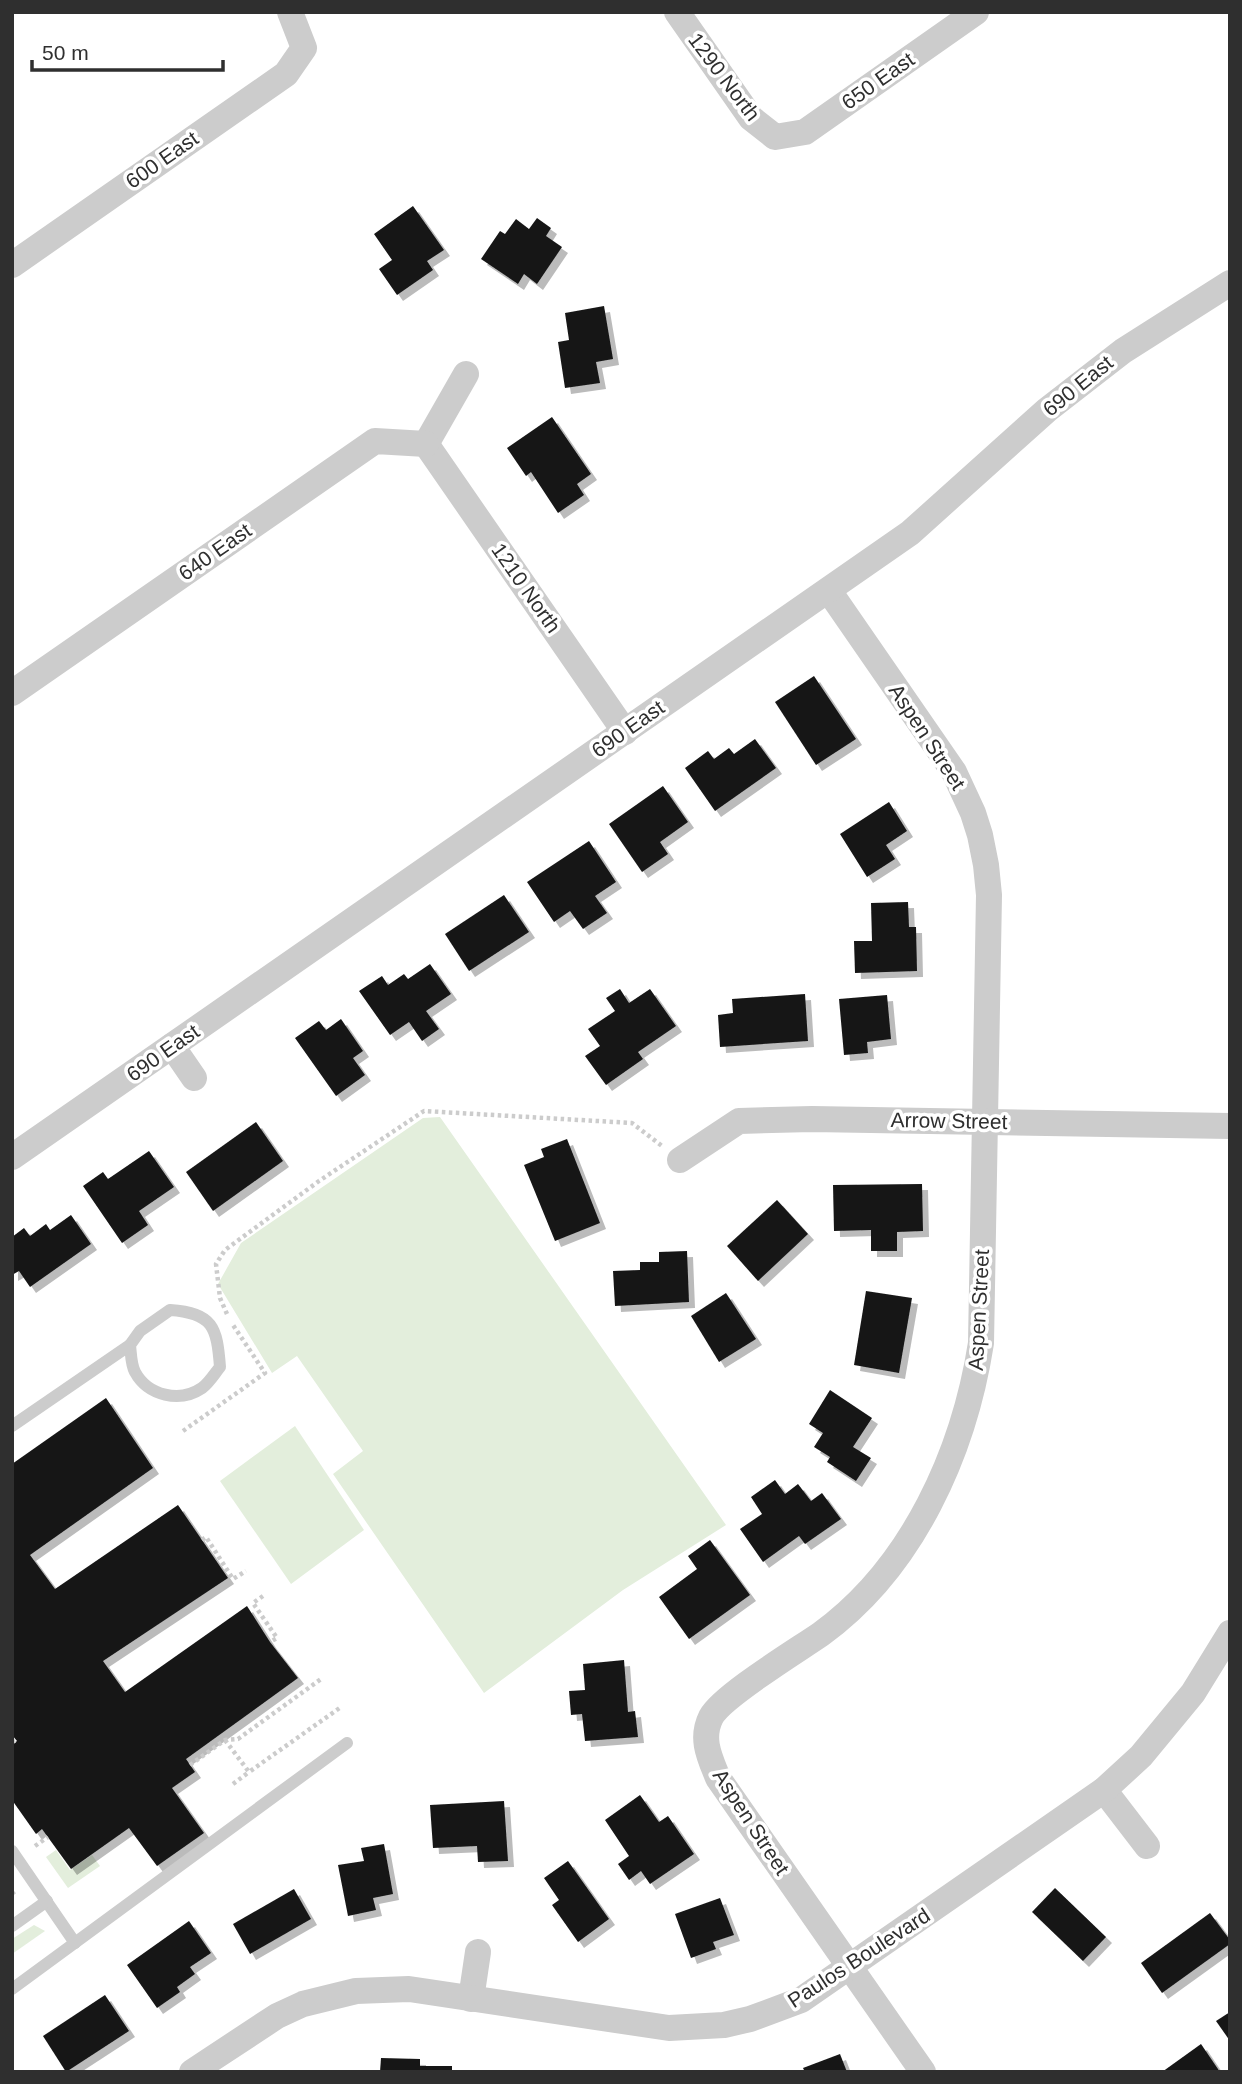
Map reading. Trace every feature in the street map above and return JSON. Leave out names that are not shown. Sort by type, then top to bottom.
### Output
[{"type":"street","name":"600 East","points":[[12,265],[286,74],[304,48],[290,12]]},
{"type":"street","name":"1290 North","points":[[677,12],[751,118],[775,137]]},
{"type":"street","name":"650 East","points":[[775,137],[805,132],[975,12]]},
{"type":"street","name":"690 East","points":[[12,1157],[919,526],[1047,410],[1123,351],[1230,283]]},
{"type":"street","points":[[426,444],[466,374]]},
{"type":"street","name":"640 East","points":[[12,693],[375,441],[426,444]]},
{"type":"street","name":"1210 North","points":[[426,444],[625,732]]},
{"type":"street","name":"Aspen Street","points":[[828,590],[954,772],[980,835],[989,895],[981,1343],[966,1417],[944,1475],[921,1519],[877,1579],[824,1631],[728,1699],[711,1717],[705,1747],[718,1778],[923,2072]]},
{"type":"street","points":[[172,1046],[194,1078]]},
{"type":"street","name":"Arrow Street","points":[[680,1160],[738,1121],[812,1119],[1230,1126]]},
{"type":"street","name":"Paulos Boulevard","points":[[202,2069],[276,2016],[330,1996],[383,1989],[409,1989],[642,2025],[696,2028],[750,2019],[776,2011],[801,2000],[850,1968],[1104,1790],[1141,1756],[1193,1693],[1230,1633]]},
{"type":"street","points":[[1104,1790],[1147,1846]]},
{"type":"street","points":[[471,1999],[478,1952]]},
{"type":"lane","points":[[12,1426],[130,1345],[140,1331],[170,1310],[188,1311],[205,1318],[215,1334],[220,1367],[203,1388],[183,1396],[155,1394],[135,1373],[130,1345]]},
{"type":"lane","points":[[12,1989],[347,1743]]},
{"type":"lane","points":[[12,1851],[75,1943]]},
{"type":"lane","points":[[12,1926],[47,1901]]},
{"type":"path","points":[[183,1431],[265,1373],[228,1317],[220,1298],[216,1264],[225,1250],[319,1181],[424,1111],[632,1123],[680,1160]]},
{"type":"path","points":[[202,1540],[206,1537],[233,1579],[246,1572]]},
{"type":"path","points":[[263,1595],[253,1603],[277,1638],[270,1642]]},
{"type":"path","points":[[190,1765],[225,1740],[238,1738],[321,1679]]},
{"type":"path","points":[[233,1784],[341,1707]]},
{"type":"path","points":[[225,1740],[250,1772]]},
{"type":"path","points":[[35,1846],[48,1837]]},
{"type":"green space","points":[[440,1117],[726,1525],[623,1590],[484,1693],[333,1474],[363,1451],[297,1356],[272,1373],[218,1284],[241,1243],[423,1118]]},
{"type":"green space","points":[[295,1426],[364,1530],[291,1584],[220,1481]]},
{"type":"green space","points":[[56,1850],[70,1870],[92,1855],[100,1866],[68,1888],[46,1857]]},
{"type":"green space","points":[[34,1925],[45,1931],[12,1954],[12,1939]]},
{"type":"building","points":[[413,206],[444,250],[427,261],[433,270],[397,295],[379,269],[392,260],[374,234]]},
{"type":"building","points":[[537,218],[551,228],[546,236],[562,247],[537,284],[524,274],[518,284],[481,259],[500,231],[505,234],[516,219],[529,229]]},
{"type":"building","points":[[604,306],[613,359],[596,362],[600,383],[565,388],[558,342],[569,340],[565,313]]},
{"type":"building","points":[[552,417],[591,474],[577,484],[584,495],[558,513],[531,472],[526,476],[507,448]]},
{"type":"building","points":[[814,676],[856,739],[816,765],[775,702]]},
{"type":"building","points":[[755,739],[776,768],[715,811],[685,768],[708,751],[714,759],[729,748],[734,754]]},
{"type":"building","points":[[663,786],[688,822],[660,842],[668,854],[642,872],[609,824]]},
{"type":"building","points":[[889,802],[907,831],[886,845],[895,859],[867,877],[840,834]]},
{"type":"building","points":[[589,841],[616,882],[595,896],[607,913],[583,929],[570,911],[554,922],[527,882]]},
{"type":"building","points":[[504,895],[529,932],[469,971],[445,934]]},
{"type":"building","points":[[908,902],[909,927],[916,927],[917,971],[855,973],[854,941],[872,941],[871,903]]},
{"type":"building","points":[[430,964],[451,994],[426,1011],[439,1029],[422,1041],[409,1022],[390,1035],[359,991],[382,976],[388,985],[404,974],[408,979]]},
{"type":"building","points":[[620,989],[629,1003],[650,989],[676,1026],[638,1052],[643,1059],[606,1085],[585,1056],[600,1046],[588,1029],[615,1011],[606,998]]},
{"type":"building","points":[[805,994],[808,1041],[720,1047],[718,1015],[733,1013],[732,999]]},
{"type":"building","points":[[887,995],[891,1039],[867,1042],[868,1053],[844,1055],[839,999]]},
{"type":"building","points":[[341,1019],[363,1051],[353,1058],[365,1075],[336,1096],[295,1038],[319,1021],[326,1030]]},
{"type":"building","points":[[256,1122],[283,1161],[213,1211],[186,1172]]},
{"type":"building","points":[[567,1139],[600,1223],[555,1241],[524,1165],[544,1157],[541,1149]]},
{"type":"building","points":[[149,1151],[174,1187],[139,1211],[148,1225],[122,1243],[83,1186],[103,1172],[108,1179]]},
{"type":"building","points":[[922,1184],[923,1231],[897,1232],[897,1251],[871,1251],[871,1230],[834,1231],[833,1185]]},
{"type":"building","points":[[777,1200],[808,1234],[758,1281],[727,1246]]},
{"type":"building","points":[[71,1215],[91,1244],[30,1287],[19,1271],[12,1275],[12,1237],[24,1228],[30,1236],[46,1224],[50,1230]]},
{"type":"building","points":[[687,1251],[689,1302],[615,1306],[613,1271],[640,1270],[640,1262],[659,1262],[659,1252]]},
{"type":"building","points":[[866,1291],[912,1298],[899,1373],[854,1365]]},
{"type":"building","points":[[726,1293],[756,1339],[719,1362],[691,1316]]},
{"type":"building","points":[[830,1390],[872,1418],[853,1447],[871,1458],[856,1481],[827,1462],[830,1457],[814,1447],[823,1433],[809,1424]]},
{"type":"building","points":[[106,1398],[153,1468],[30,1555],[55,1589],[178,1505],[228,1578],[103,1661],[125,1692],[247,1606],[298,1678],[186,1759],[195,1772],[172,1788],[204,1833],[157,1866],[129,1828],[71,1869],[42,1829],[36,1834],[12,1800],[12,1745],[17,1741],[12,1735],[12,1464]]},
{"type":"building","points":[[775,1480],[785,1494],[798,1484],[811,1501],[822,1493],[841,1519],[805,1544],[799,1536],[763,1562],[740,1529],[762,1514],[751,1497]]},
{"type":"building","points":[[710,1540],[750,1595],[689,1639],[659,1597],[697,1569],[688,1556]]},
{"type":"building","points":[[624,1660],[628,1712],[635,1711],[638,1737],[585,1741],[582,1714],[571,1715],[569,1691],[585,1690],[583,1664]]},
{"type":"building","points":[[640,1795],[659,1822],[668,1816],[694,1854],[650,1884],[641,1871],[629,1880],[618,1864],[629,1856],[605,1820]]},
{"type":"building","points":[[504,1801],[508,1861],[478,1862],[477,1846],[433,1848],[430,1805]]},
{"type":"building","points":[[384,1844],[393,1894],[373,1898],[376,1910],[348,1916],[338,1865],[364,1861],[361,1848]]},
{"type":"building","points":[[568,1861],[609,1919],[578,1942],[552,1905],[559,1900],[544,1878]]},
{"type":"building","points":[[1055,1888],[1106,1937],[1083,1961],[1032,1912]]},
{"type":"building","points":[[294,1889],[311,1919],[250,1954],[233,1924]]},
{"type":"building","points":[[720,1898],[734,1935],[713,1942],[716,1949],[691,1958],[675,1914]]},
{"type":"building","points":[[1210,1913],[1230,1940],[1230,1944],[1162,1993],[1141,1963]]},
{"type":"building","points":[[189,1921],[211,1953],[190,1967],[195,1974],[177,1987],[180,1992],[157,2008],[127,1965]]},
{"type":"building","points":[[105,1995],[129,2031],[66,2072],[43,2036]]},
{"type":"building","points":[[1230,2012],[1230,2041],[1216,2021]]},
{"type":"building","points":[[1201,2044],[1220,2072],[1162,2072]]},
{"type":"building","points":[[840,2054],[847,2072],[805,2072],[803,2068]]},
{"type":"building","points":[[381,2058],[420,2059],[420,2066],[452,2066],[452,2072],[380,2072]]}]
